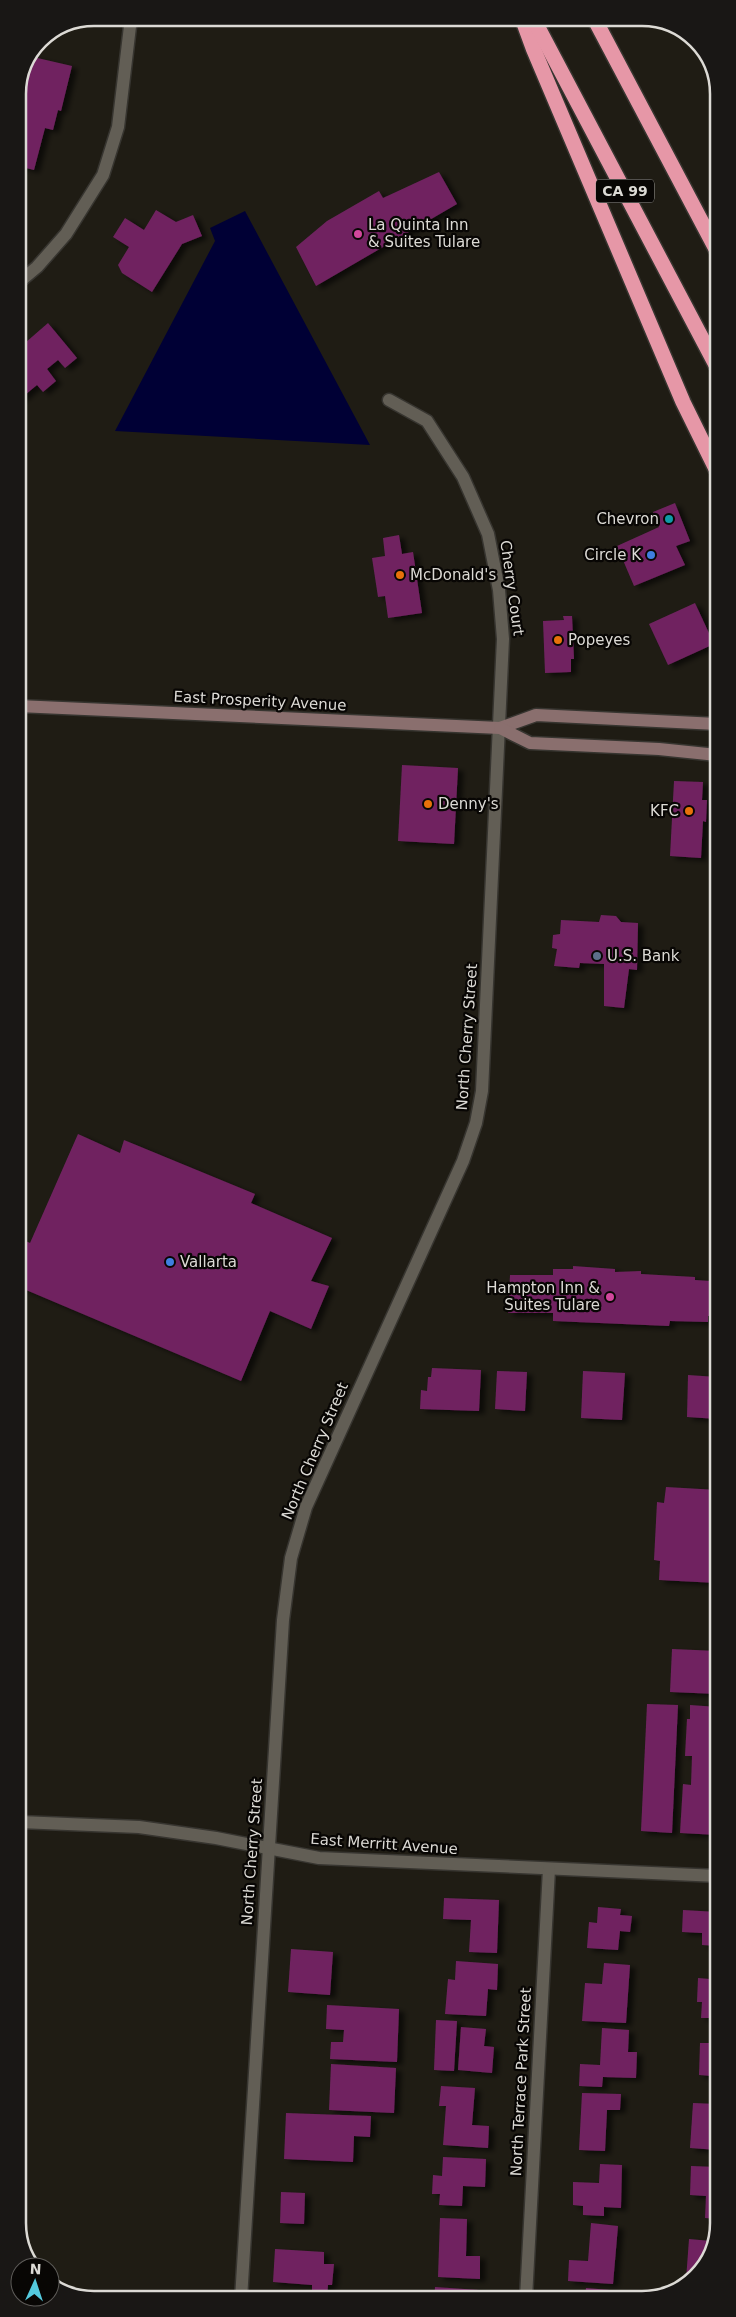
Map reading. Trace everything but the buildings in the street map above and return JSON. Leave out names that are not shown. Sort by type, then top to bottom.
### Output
[{"type":"highway","points":[[525,26],[532,48],[676,384],[710,456]]},
{"type":"highway","name":"CA 99","points":[[537,26],[710,354]]},
{"type":"highway","points":[[598,26],[710,236]]},
{"type":"main road","name":"East Prosperity Avenue","points":[[26,706],[500,728],[536,715],[710,724]]},
{"type":"main road","name":"East Prosperity Avenue","points":[[500,728],[530,743],[659,749],[710,754]]},
{"type":"street","points":[[26,276],[37,267],[66,234],[103,175],[118,127],[130,26]]},
{"type":"street","name":"Cherry Court","points":[[389,400],[427,421],[463,477],[488,534],[499,590],[503,639],[500,728]]},
{"type":"street","name":"North Cherry Street","points":[[241,2291],[284,1611],[291,1558],[306,1507],[463,1161],[476,1123],[482,1091],[485,1045],[500,728]]},
{"type":"street","name":"East Merritt Avenue","points":[[26,1822],[139,1827],[216,1838],[319,1858],[710,1876]]},
{"type":"street","name":"North Terrace Park Street","points":[[526,2291],[549,1869]]},
{"type":"shaded area","points":[[245,211],[370,445],[115,431],[215,241],[210,228]]},
{"type":"place","name":"La Quinta Inn & Suites Tulare","points":[[358,234]]},
{"type":"place","name":"Chevron","points":[[669,519]]},
{"type":"place","name":"Circle K","points":[[651,555]]},
{"type":"place","name":"McDonald's","points":[[400,575]]},
{"type":"place","name":"Popeyes","points":[[558,640]]},
{"type":"place","name":"Denny's","points":[[428,804]]},
{"type":"place","name":"KFC","points":[[689,811]]},
{"type":"place","name":"U.S. Bank","points":[[597,956]]},
{"type":"place","name":"Vallarta","points":[[170,1262]]},
{"type":"place","name":"Hampton Inn & Suites Tulare","points":[[610,1297]]}]
